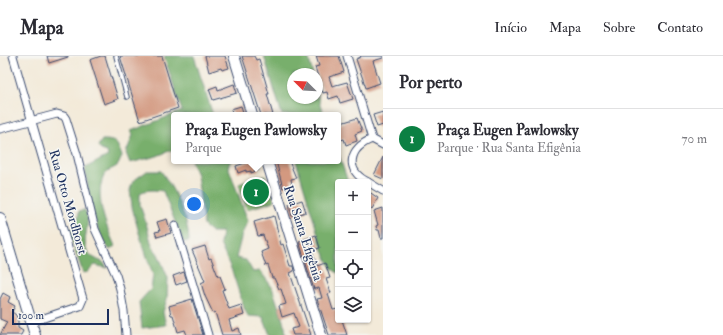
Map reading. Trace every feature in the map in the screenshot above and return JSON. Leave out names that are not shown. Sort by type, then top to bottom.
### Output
[{"type":"street","name":"Rua Otto Mordhorst","points":[[13,56],[83,299],[80,306],[32,322]]},
{"type":"street","points":[[234,56],[251,112]]},
{"type":"street","points":[[347,56],[372,139],[383,145]]},
{"type":"street","points":[[0,129],[56,114],[64,116],[77,154],[95,229],[116,275],[120,289],[126,335]]},
{"type":"street","points":[[362,179],[353,170],[352,162],[354,152],[359,146],[372,139]]},
{"type":"street","name":"Rua Santa Efigênia","points":[[268,164],[321,335]]},
{"type":"street","points":[[371,184],[383,190]]},
{"type":"street","points":[[0,218],[2,229],[35,335]]},
{"type":"street","points":[[175,225],[208,335]]},
{"type":"lane","points":[[116,56],[127,97]]},
{"type":"green space","points":[[164,56],[194,56],[212,112],[179,112],[182,111]]},
{"type":"green space","points":[[264,56],[308,56],[311,68],[287,68],[287,104],[320,104],[324,112],[281,112]]},
{"type":"green space","points":[[171,115],[171,150],[157,156],[130,163],[126,153],[133,135],[131,131]]},
{"type":"green space","points":[[102,140],[116,143],[122,156],[118,165],[105,174],[100,191],[102,210],[115,246],[110,250],[99,232],[90,200],[85,168],[108,156],[107,152],[101,150],[98,146]]},
{"type":"green space","points":[[341,161],[347,179],[335,179],[335,271],[332,269],[323,251],[297,164],[341,164]]},
{"type":"green space","points":[[192,164],[229,164],[228,166],[248,221],[242,234],[236,258],[246,260],[253,272],[260,271],[272,287],[285,327],[286,335],[270,335],[263,317],[248,316],[232,271],[220,244],[222,232],[212,232],[204,226],[197,175]]},
{"type":"green space","points":[[147,171],[161,171],[171,187],[180,204],[186,223],[189,241],[183,242],[163,191],[148,190],[140,193],[140,205],[152,246],[158,254],[168,278],[167,299],[163,312],[166,325],[142,328],[139,302],[151,289],[153,275],[139,233],[132,207],[130,190],[133,181]]},
{"type":"green space","points":[[265,175],[274,201],[247,209],[239,184]]},
{"type":"green space","points":[[85,210],[87,224],[85,245],[88,252],[93,257],[103,262],[107,268],[95,265],[88,272],[83,273],[73,244],[71,230],[78,218],[79,211]]},
{"type":"building","points":[[47,56],[68,56],[68,57],[49,63]]},
{"type":"building","points":[[105,56],[118,99],[104,104],[90,60]]},
{"type":"building","points":[[120,56],[162,56],[178,108],[140,121]]},
{"type":"building","points":[[205,56],[225,56],[229,68],[222,70],[221,68],[209,72]]},
{"type":"building","points":[[242,56],[254,56],[256,60],[259,59],[269,94],[267,94],[272,112],[260,112]]},
{"type":"building","points":[[316,56],[339,56],[344,72],[329,77],[332,86],[347,82],[353,99],[340,103],[338,96],[329,99],[327,92],[323,93],[323,68],[315,67],[319,66]]},
{"type":"building","points":[[360,56],[383,56],[383,58],[373,61],[380,83],[366,88],[356,59],[361,57]]},
{"type":"building","points":[[234,84],[237,93],[213,100],[209,89],[217,86],[218,90]]},
{"type":"building","points":[[241,106],[243,112],[232,112],[231,109]]},
{"type":"building","points":[[383,112],[383,125],[377,127],[373,115]]},
{"type":"building","points":[[357,118],[362,131],[355,134],[357,141],[346,145],[344,139],[341,140],[341,123]]},
{"type":"building","points":[[383,157],[383,179],[374,175]]},
{"type":"building","points":[[242,164],[258,164],[259,170],[251,173],[251,171],[246,172],[246,170],[238,173],[236,166]]},
{"type":"building","points":[[277,164],[290,164],[296,178],[291,179],[292,185],[283,188]]},
{"type":"building","points":[[371,193],[378,198],[372,209],[371,208]]},
{"type":"building","points":[[302,200],[306,212],[292,216],[289,204]]},
{"type":"building","points":[[383,208],[383,238],[381,238],[379,230],[377,230],[376,226],[378,225],[374,211]]},
{"type":"building","points":[[274,216],[281,245],[283,244],[290,266],[293,266],[294,271],[290,273],[311,335],[293,335],[291,329],[299,327],[294,313],[282,317],[279,306],[286,304],[281,289],[279,289],[274,278],[272,278],[268,265],[266,266],[261,252],[268,249],[263,235],[258,236],[254,222]]},
{"type":"building","points":[[167,219],[171,233],[157,237],[155,232],[160,231],[157,222]]},
{"type":"building","points":[[316,235],[320,248],[312,250],[317,266],[325,263],[330,278],[326,279],[331,293],[328,294],[333,310],[335,310],[335,323],[343,323],[347,335],[329,335],[317,299],[322,298],[319,288],[314,289],[299,241]]},
{"type":"building","points":[[205,246],[209,259],[211,258],[225,289],[222,290],[229,309],[241,305],[244,315],[229,320],[232,331],[239,328],[241,335],[222,335],[215,312],[213,313],[205,296],[201,283],[205,281],[192,250]]},
{"type":"building","points":[[184,272],[187,281],[176,285],[173,276]]},
{"type":"building","points":[[3,293],[10,297],[8,302],[15,306],[12,312],[16,315],[18,328],[23,331],[21,335],[0,335],[7,322],[0,319],[0,299]]},
{"type":"building","points":[[192,299],[203,335],[187,335],[185,330],[178,332],[173,315],[171,315],[169,306]]},
{"type":"place","name":"Praça Eugen Pawlowsky","points":[[256,192]]}]
